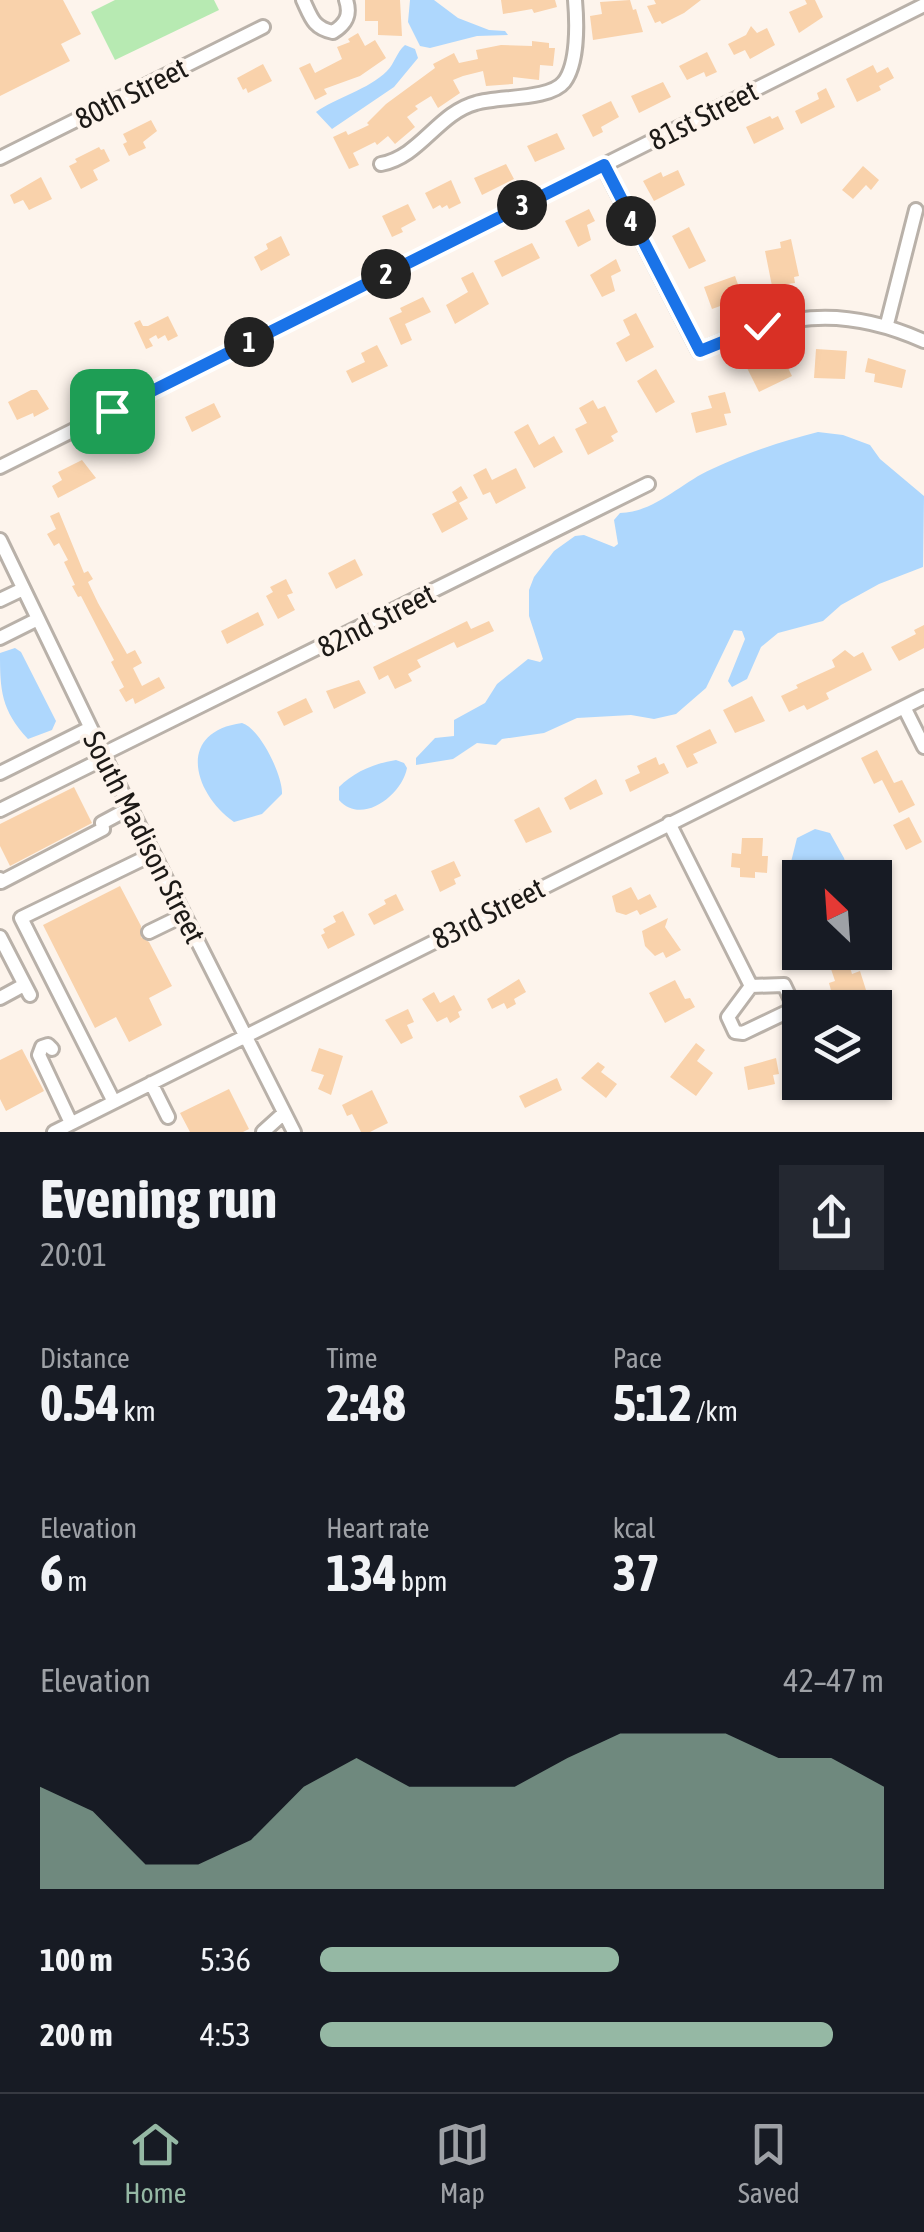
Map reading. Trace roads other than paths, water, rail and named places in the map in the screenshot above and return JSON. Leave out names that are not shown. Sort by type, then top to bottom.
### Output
[{"type":"street","points":[[303,0],[313,23],[320,30],[333,32],[344,26],[348,16],[346,0]]},
{"type":"street","points":[[381,164],[400,161],[446,119],[473,103],[548,93],[561,87],[570,73],[577,17],[575,0]]},
{"type":"street","name":"81st Street","points":[[0,467],[924,4]]},
{"type":"street","name":"80th Street","points":[[0,158],[263,27]]},
{"type":"street","points":[[604,165],[700,351],[752,329],[791,319],[842,318],[886,324],[924,341]]},
{"type":"street","points":[[886,324],[916,210]]},
{"type":"street","name":"82nd Street","points":[[0,810],[648,484]]},
{"type":"street","name":"South Madison Street","points":[[0,541],[152,854],[294,1132]]},
{"type":"street","points":[[0,600],[23,588]]},
{"type":"street","points":[[0,638],[38,619]]},
{"type":"street","name":"83rd Street","points":[[54,1132],[924,696]]},
{"type":"street","points":[[904,706],[924,746]]},
{"type":"street","points":[[0,773],[90,728]]},
{"type":"street","points":[[0,879],[2,882],[103,829],[102,822],[130,808]]},
{"type":"street","points":[[669,823],[751,986]]},
{"type":"street","points":[[114,1102],[20,918],[152,854]]},
{"type":"street","points":[[149,932],[184,915]]},
{"type":"street","points":[[0,937],[27,990],[0,998]]},
{"type":"street","points":[[784,985],[793,1004],[789,1011],[744,1033],[734,1032],[728,1017],[751,986],[784,985]]},
{"type":"street","points":[[52,1049],[48,1045],[42,1047],[39,1055],[71,1124]]},
{"type":"street","points":[[151,1083],[168,1117]]},
{"type":"street","points":[[263,1132],[284,1113]]},
{"type":"water","points":[[410,0],[434,0],[458,18],[508,35],[477,36],[430,48],[420,46],[408,22]]},
{"type":"water","points":[[405,45],[415,49],[418,58],[394,87],[332,129],[316,112],[379,78]]},
{"type":"water","points":[[818,432],[843,435],[870,445],[880,459],[924,496],[923,567],[879,584],[841,605],[823,621],[778,633],[761,647],[747,679],[732,687],[728,681],[745,639],[742,631],[734,630],[706,688],[676,714],[654,719],[631,715],[577,718],[544,733],[502,739],[496,745],[477,743],[453,759],[416,765],[416,758],[435,738],[454,736],[454,720],[485,703],[497,684],[528,659],[543,659],[529,616],[529,590],[554,551],[575,536],[584,535],[614,547],[618,544],[614,520],[620,513],[645,508],[700,475],[738,458]]},
{"type":"water","points":[[15,648],[21,652],[56,721],[52,730],[28,739],[12,719],[2,689],[0,653]]},
{"type":"water","points":[[242,723],[256,734],[269,754],[282,794],[262,814],[234,822],[209,796],[198,765],[207,738]]},
{"type":"water","points":[[396,760],[407,768],[404,778],[380,804],[359,810],[339,800],[339,787],[351,777]]},
{"type":"water","points":[[815,829],[830,833],[845,860],[792,860],[797,838]]}]
